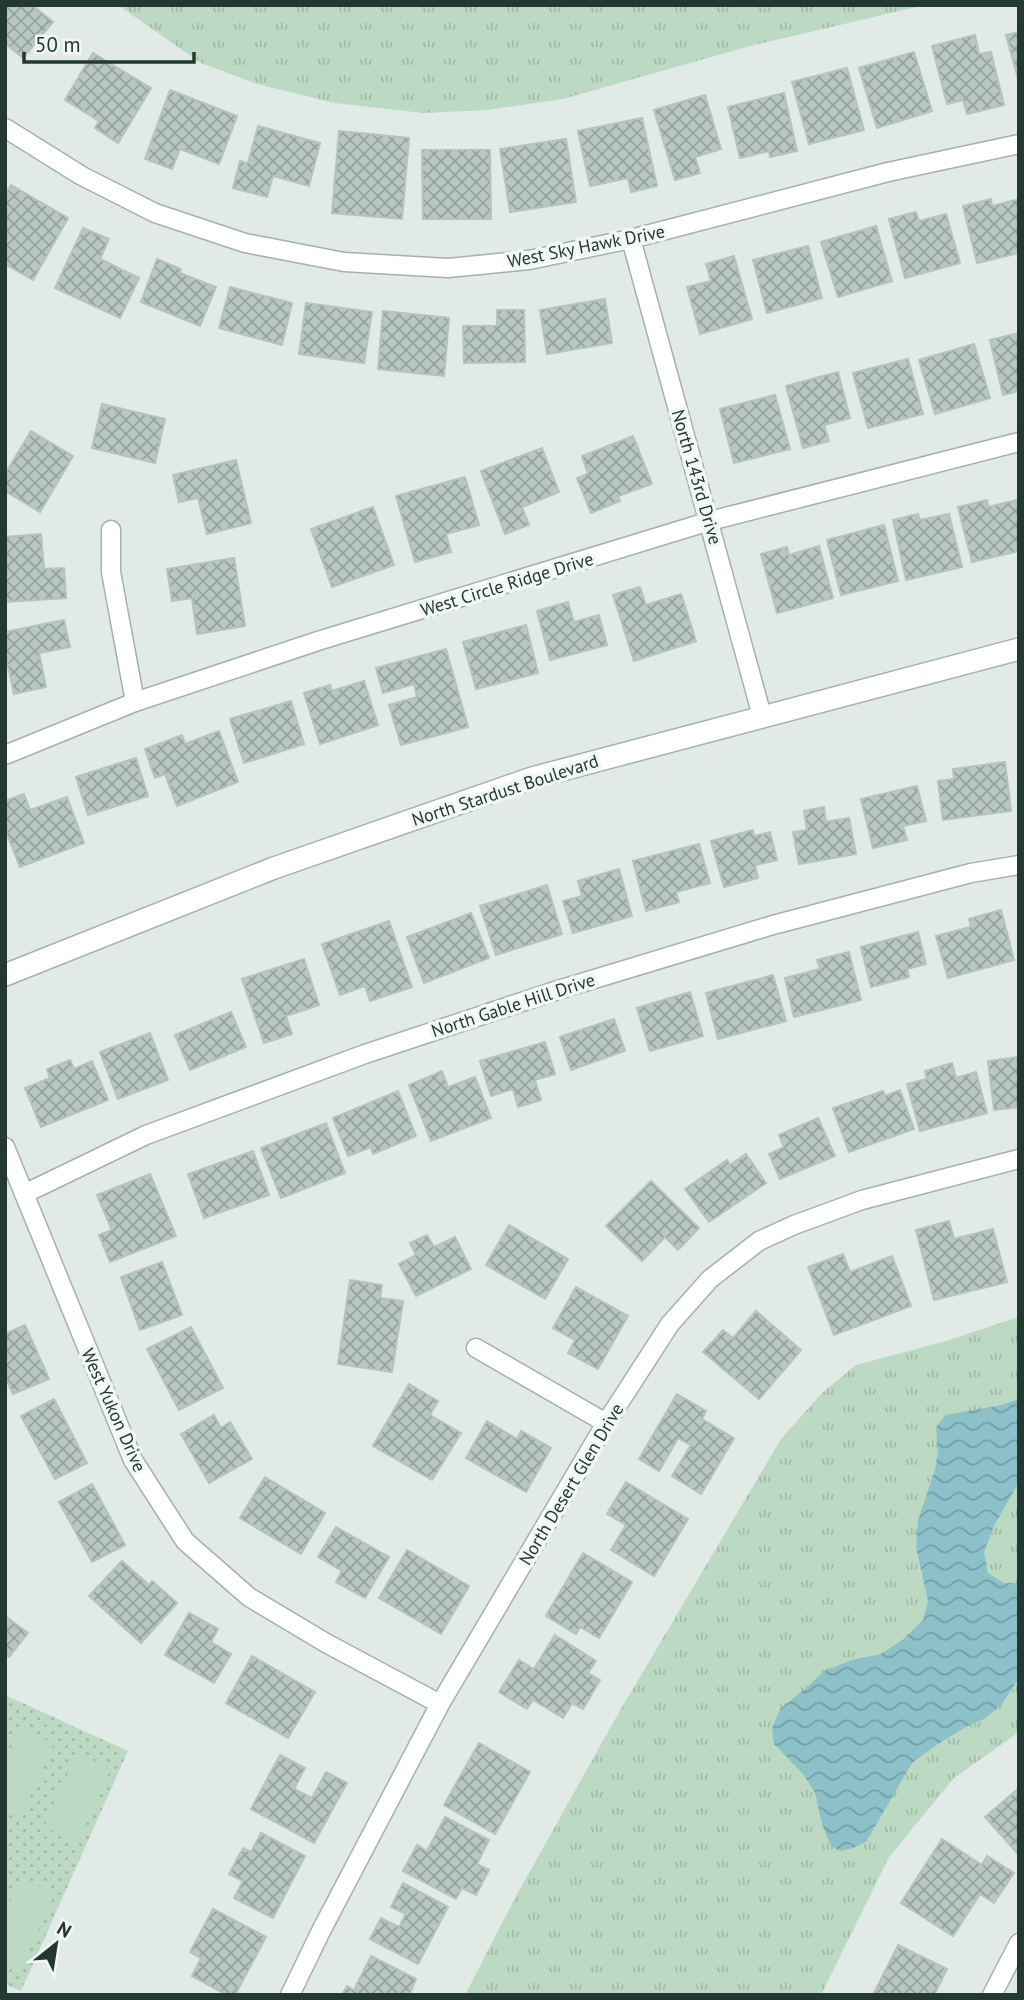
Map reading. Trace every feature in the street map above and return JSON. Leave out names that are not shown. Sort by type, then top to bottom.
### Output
[{"type":"street","name":"West Sky Hawk Drive","points":[[5,128],[82,176],[155,213],[245,243],[344,262],[448,268],[529,260],[631,239],[888,172],[1019,144]]},
{"type":"street","name":"North 143rd Drive","points":[[631,239],[762,716]]},
{"type":"street","name":"West Circle Ridge Drive","points":[[5,755],[135,702],[321,640],[710,522],[1019,442]]},
{"type":"street","points":[[111,530],[111,572],[135,702]]},
{"type":"street","name":"North Stardust Boulevard","points":[[5,975],[274,868],[532,778],[1019,649]]},
{"type":"street","name":"North Gable Hill Drive","points":[[24,1194],[146,1135],[365,1054],[558,990],[773,925],[971,873],[1019,865]]},
{"type":"street","name":"West Yukon Drive","points":[[5,1147],[133,1460],[185,1541],[249,1597],[326,1643],[439,1704]]},
{"type":"street","name":"North Desert Glen Drive","points":[[290,1995],[439,1704],[606,1423],[670,1324],[710,1279],[759,1241],[862,1200],[1019,1158]]},
{"type":"street","points":[[476,1348],[606,1423]]},
{"type":"street","points":[[992,1995],[1019,1943]]},
{"type":"green space","points":[[118,5],[925,5],[750,46],[563,99],[487,110],[423,113],[335,103],[257,84],[201,63]]},
{"type":"green space","points":[[1019,1317],[1019,1732],[954,1778],[889,1857],[821,1995],[465,1995],[515,1898],[618,1714],[781,1439],[822,1393],[856,1365],[946,1341]]},
{"type":"green space","points":[[5,1695],[128,1751],[21,1991],[5,1984]]},
{"type":"green space","points":[[20,1728],[54,1743],[21,1817],[5,1810],[5,1761]]},
{"type":"green space","points":[[77,1753],[111,1768],[78,1842],[44,1827]]},
{"type":"green space","points":[[21,1878],[55,1893],[22,1967],[5,1959],[5,1913]]},
{"type":"water","points":[[1019,1399],[1019,1482],[994,1526],[984,1552],[988,1573],[1004,1583],[1019,1583],[1019,1678],[1002,1704],[986,1718],[938,1744],[912,1763],[866,1842],[840,1851],[831,1846],[822,1824],[815,1793],[803,1774],[774,1744],[772,1728],[780,1709],[824,1671],[852,1660],[881,1654],[905,1638],[923,1620],[928,1601],[916,1547],[918,1520],[935,1470],[938,1452],[936,1427],[946,1415],[1002,1405]]},
{"type":"building","points":[[5,5],[32,5],[53,22],[23,58],[5,43]]},
{"type":"building","points":[[1019,32],[1019,82],[1006,35]]},
{"type":"building","points":[[975,35],[979,54],[991,52],[1004,105],[967,114],[963,100],[947,104],[932,46]]},
{"type":"building","points":[[914,52],[932,111],[877,128],[859,68]]},
{"type":"building","points":[[93,53],[151,88],[118,143],[95,128],[99,121],[65,100]]},
{"type":"building","points":[[847,68],[864,130],[809,144],[792,82]]},
{"type":"building","points":[[170,90],[237,116],[219,164],[180,149],[172,169],[145,159]]},
{"type":"building","points":[[784,93],[797,151],[770,157],[769,151],[740,158],[728,107]]},
{"type":"building","points":[[705,95],[721,149],[695,157],[700,173],[675,180],[654,110]]},
{"type":"building","points":[[642,118],[657,186],[631,192],[628,178],[590,186],[578,131]]},
{"type":"building","points":[[258,126],[320,143],[309,186],[273,176],[267,197],[233,188],[240,161],[248,163]]},
{"type":"building","points":[[339,131],[409,138],[402,219],[332,213]]},
{"type":"building","points":[[566,139],[576,202],[510,212],[500,149]]},
{"type":"building","points":[[422,150],[490,150],[491,219],[423,219]]},
{"type":"building","points":[[11,185],[68,218],[33,280],[5,264],[5,195]]},
{"type":"building","points":[[991,199],[992,206],[1019,199],[1019,253],[977,263],[963,206]]},
{"type":"building","points":[[916,212],[919,221],[946,214],[960,263],[905,278],[889,219]]},
{"type":"building","points":[[876,226],[892,281],[838,297],[821,242]]},
{"type":"building","points":[[83,228],[109,239],[100,259],[139,278],[120,318],[55,288]]},
{"type":"building","points":[[808,246],[822,298],[767,313],[753,260]]},
{"type":"building","points":[[734,256],[752,319],[700,334],[687,287],[711,281],[706,264]]},
{"type":"building","points":[[157,259],[181,269],[180,273],[216,287],[200,326],[141,302]]},
{"type":"building","points":[[230,287],[292,303],[282,345],[219,328]]},
{"type":"building","points":[[605,299],[612,343],[547,354],[540,310]]},
{"type":"building","points":[[306,303],[372,312],[364,363],[299,354]]},
{"type":"building","points":[[497,310],[524,310],[525,362],[464,363],[463,326],[497,326]]},
{"type":"building","points":[[383,311],[449,318],[444,376],[378,369]]},
{"type":"building","points":[[1019,333],[1019,391],[1003,395],[990,340]]},
{"type":"building","points":[[974,344],[990,398],[935,414],[919,360]]},
{"type":"building","points":[[908,359],[923,414],[868,428],[853,373]]},
{"type":"building","points":[[838,372],[850,418],[824,425],[829,441],[803,448],[786,386]]},
{"type":"building","points":[[775,395],[790,449],[734,463],[720,409]]},
{"type":"building","points":[[102,404],[165,419],[155,463],[92,448]]},
{"type":"building","points":[[31,431],[73,456],[40,512],[5,491],[5,474]]},
{"type":"building","points":[[633,436],[652,484],[618,496],[620,501],[591,513],[577,478],[588,474],[582,456]]},
{"type":"building","points":[[542,448],[559,492],[522,507],[529,525],[505,534],[481,471]]},
{"type":"building","points":[[236,460],[251,523],[207,534],[198,498],[179,502],[173,475]]},
{"type":"building","points":[[465,477],[479,525],[446,534],[451,552],[415,562],[396,496]]},
{"type":"building","points":[[987,500],[988,507],[1017,500],[1019,551],[972,562],[958,507]]},
{"type":"building","points":[[373,507],[394,565],[332,587],[311,529]]},
{"type":"building","points":[[918,514],[920,520],[949,514],[962,567],[906,580],[893,520]]},
{"type":"building","points":[[884,525],[898,581],[841,595],[827,540]]},
{"type":"building","points":[[41,534],[44,569],[64,568],[66,598],[5,602],[5,537]]},
{"type":"building","points":[[819,546],[833,598],[777,613],[761,554],[787,547],[789,555]]},
{"type":"building","points":[[234,558],[245,626],[197,634],[192,598],[172,601],[167,569]]},
{"type":"building","points":[[640,587],[646,605],[681,594],[696,641],[634,661],[613,595]]},
{"type":"building","points":[[568,602],[574,622],[599,615],[607,645],[550,660],[537,611]]},
{"type":"building","points":[[64,620],[70,647],[39,653],[46,687],[14,694],[5,652],[5,632]]},
{"type":"building","points":[[526,625],[538,673],[476,689],[463,642]]},
{"type":"building","points":[[446,649],[468,727],[401,745],[389,705],[417,697],[414,684],[383,693],[376,668]]},
{"type":"building","points":[[364,681],[378,725],[320,744],[304,693],[330,685],[332,691]]},
{"type":"building","points":[[291,701],[304,744],[244,763],[230,719]]},
{"type":"building","points":[[219,731],[238,782],[177,806],[165,774],[155,778],[145,749],[182,735],[185,744]]},
{"type":"building","points":[[136,758],[148,796],[88,815],[76,777]]},
{"type":"building","points":[[1005,762],[1011,811],[943,820],[938,781],[954,779],[953,769]]},
{"type":"building","points":[[917,786],[926,821],[903,826],[907,840],[873,848],[861,799]]},
{"type":"building","points":[[24,794],[30,810],[67,797],[84,843],[20,867],[5,829],[5,801]]},
{"type":"building","points":[[824,807],[826,822],[849,818],[856,854],[799,864],[793,832],[807,830],[804,811]]},
{"type":"building","points":[[753,830],[754,836],[770,832],[777,860],[755,865],[758,878],[724,887],[711,841]]},
{"type":"building","points":[[699,844],[710,883],[676,892],[679,902],[646,911],[633,861]]},
{"type":"building","points":[[619,869],[632,916],[573,933],[563,901],[582,896],[578,881]]},
{"type":"building","points":[[547,885],[562,934],[496,955],[480,906]]},
{"type":"building","points":[[1001,910],[1014,960],[948,978],[936,936],[971,927],[969,919]]},
{"type":"building","points":[[471,913],[489,958],[424,983],[407,937]]},
{"type":"building","points":[[389,921],[412,987],[370,1001],[365,986],[340,995],[322,944]]},
{"type":"building","points":[[918,932],[926,964],[907,969],[909,977],[871,987],[861,947]]},
{"type":"building","points":[[849,952],[861,1000],[794,1017],[785,978],[820,969],[817,960]]},
{"type":"building","points":[[304,959],[319,1005],[286,1016],[292,1034],[264,1043],[242,979]]},
{"type":"building","points":[[773,975],[786,1021],[718,1039],[706,993]]},
{"type":"building","points":[[690,992],[703,1036],[650,1051],[637,1008]]},
{"type":"building","points":[[231,1012],[246,1047],[190,1070],[175,1035]]},
{"type":"building","points":[[614,1019],[625,1051],[571,1070],[560,1037]]},
{"type":"building","points":[[150,1033],[168,1080],[118,1099],[100,1052]]},
{"type":"building","points":[[545,1042],[555,1074],[535,1080],[541,1100],[518,1107],[513,1089],[491,1096],[480,1061]]},
{"type":"building","points":[[1019,1057],[1019,1107],[994,1110],[988,1061]]},
{"type":"building","points":[[70,1060],[74,1069],[92,1061],[108,1100],[41,1127],[25,1088],[50,1078],[47,1069]]},
{"type":"building","points":[[952,1063],[956,1078],[976,1072],[987,1113],[920,1131],[907,1084],[927,1079],[925,1071]]},
{"type":"building","points":[[442,1071],[448,1087],[475,1077],[491,1118],[431,1141],[409,1085]]},
{"type":"building","points":[[900,1090],[914,1129],[849,1152],[833,1108],[883,1091],[885,1096]]},
{"type":"building","points":[[398,1091],[416,1136],[373,1154],[371,1147],[348,1156],[333,1118]]},
{"type":"building","points":[[818,1118],[835,1156],[780,1179],[769,1154],[784,1147],[779,1135]]},
{"type":"building","points":[[326,1123],[345,1173],[281,1198],[261,1148]]},
{"type":"building","points":[[253,1151],[269,1195],[204,1218],[188,1174]]},
{"type":"building","points":[[746,1154],[766,1183],[709,1222],[685,1189],[727,1160],[730,1165]]},
{"type":"building","points":[[150,1174],[176,1236],[110,1262],[99,1235],[112,1230],[97,1195]]},
{"type":"building","points":[[651,1181],[699,1228],[678,1250],[665,1237],[642,1261],[606,1226]]},
{"type":"building","points":[[949,1221],[954,1239],[993,1229],[1007,1282],[934,1300],[916,1230]]},
{"type":"building","points":[[509,1225],[568,1259],[545,1299],[486,1265]]},
{"type":"building","points":[[427,1235],[434,1247],[455,1237],[471,1269],[416,1296],[399,1264],[416,1255],[410,1243]]},
{"type":"building","points":[[843,1254],[850,1272],[892,1256],[911,1306],[834,1335],[808,1267]]},
{"type":"building","points":[[162,1262],[182,1315],[140,1330],[121,1277]]},
{"type":"building","points":[[350,1280],[382,1285],[380,1298],[403,1301],[392,1372],[338,1364]]},
{"type":"building","points":[[576,1287],[628,1316],[598,1369],[568,1353],[575,1340],[553,1328]]},
{"type":"building","points":[[756,1311],[801,1350],[759,1399],[703,1352],[723,1330],[733,1338]]},
{"type":"building","points":[[25,1325],[49,1379],[13,1394],[5,1377],[5,1334]]},
{"type":"building","points":[[191,1327],[223,1388],[179,1410],[147,1349]]},
{"type":"building","points":[[409,1384],[438,1401],[430,1415],[461,1433],[432,1480],[373,1446]]},
{"type":"building","points":[[677,1394],[706,1411],[702,1419],[734,1438],[701,1494],[672,1476],[691,1445],[678,1438],[659,1471],[639,1459]]},
{"type":"building","points":[[54,1399],[87,1463],[55,1479],[21,1416]]},
{"type":"building","points":[[214,1415],[221,1428],[230,1422],[252,1459],[209,1483],[181,1434]]},
{"type":"building","points":[[487,1421],[517,1439],[521,1431],[551,1448],[526,1492],[466,1458]]},
{"type":"building","points":[[265,1477],[325,1513],[301,1554],[240,1518]]},
{"type":"building","points":[[626,1482],[688,1519],[654,1576],[611,1550],[626,1525],[607,1514]]},
{"type":"building","points":[[92,1484],[125,1545],[92,1562],[59,1502]]},
{"type":"building","points":[[336,1527],[389,1557],[365,1598],[336,1582],[342,1571],[318,1557]]},
{"type":"building","points":[[407,1550],[469,1586],[441,1634],[379,1598]]},
{"type":"building","points":[[583,1553],[632,1582],[599,1638],[580,1627],[576,1634],[546,1616]]},
{"type":"building","points":[[122,1561],[149,1585],[152,1581],[177,1603],[141,1643],[89,1596]]},
{"type":"building","points":[[189,1613],[218,1629],[211,1642],[231,1654],[214,1683],[165,1655]]},
{"type":"building","points":[[5,1616],[28,1633],[9,1657],[5,1655]]},
{"type":"building","points":[[555,1635],[596,1661],[588,1673],[600,1680],[583,1709],[572,1703],[563,1718],[533,1700],[527,1709],[499,1692],[519,1660],[534,1669]]},
{"type":"building","points":[[252,1656],[315,1692],[288,1738],[226,1703]]},
{"type":"building","points":[[479,1743],[530,1772],[495,1834],[444,1805]]},
{"type":"building","points":[[280,1755],[305,1768],[294,1789],[312,1798],[326,1772],[347,1783],[314,1843],[251,1809]]},
{"type":"building","points":[[1019,1788],[1019,1855],[985,1817]]},
{"type":"building","points":[[445,1817],[489,1840],[477,1864],[489,1870],[476,1895],[462,1888],[456,1899],[403,1871],[417,1845],[427,1851]]},
{"type":"building","points":[[261,1833],[305,1856],[273,1918],[234,1898],[243,1881],[229,1874],[243,1848],[251,1852]]},
{"type":"building","points":[[942,1839],[982,1865],[987,1856],[1014,1873],[994,1903],[980,1894],[953,1936],[901,1903]]},
{"type":"building","points":[[403,1883],[448,1907],[418,1964],[370,1939],[381,1918],[399,1927],[406,1914],[391,1907]]},
{"type":"building","points":[[213,1909],[266,1937],[235,1995],[227,1995],[192,1976],[201,1958],[190,1952]]},
{"type":"building","points":[[898,1945],[947,1969],[934,1995],[873,1995]]},
{"type":"building","points":[[371,1956],[416,1979],[409,1995],[342,1995],[347,1986],[354,1990]]}]
